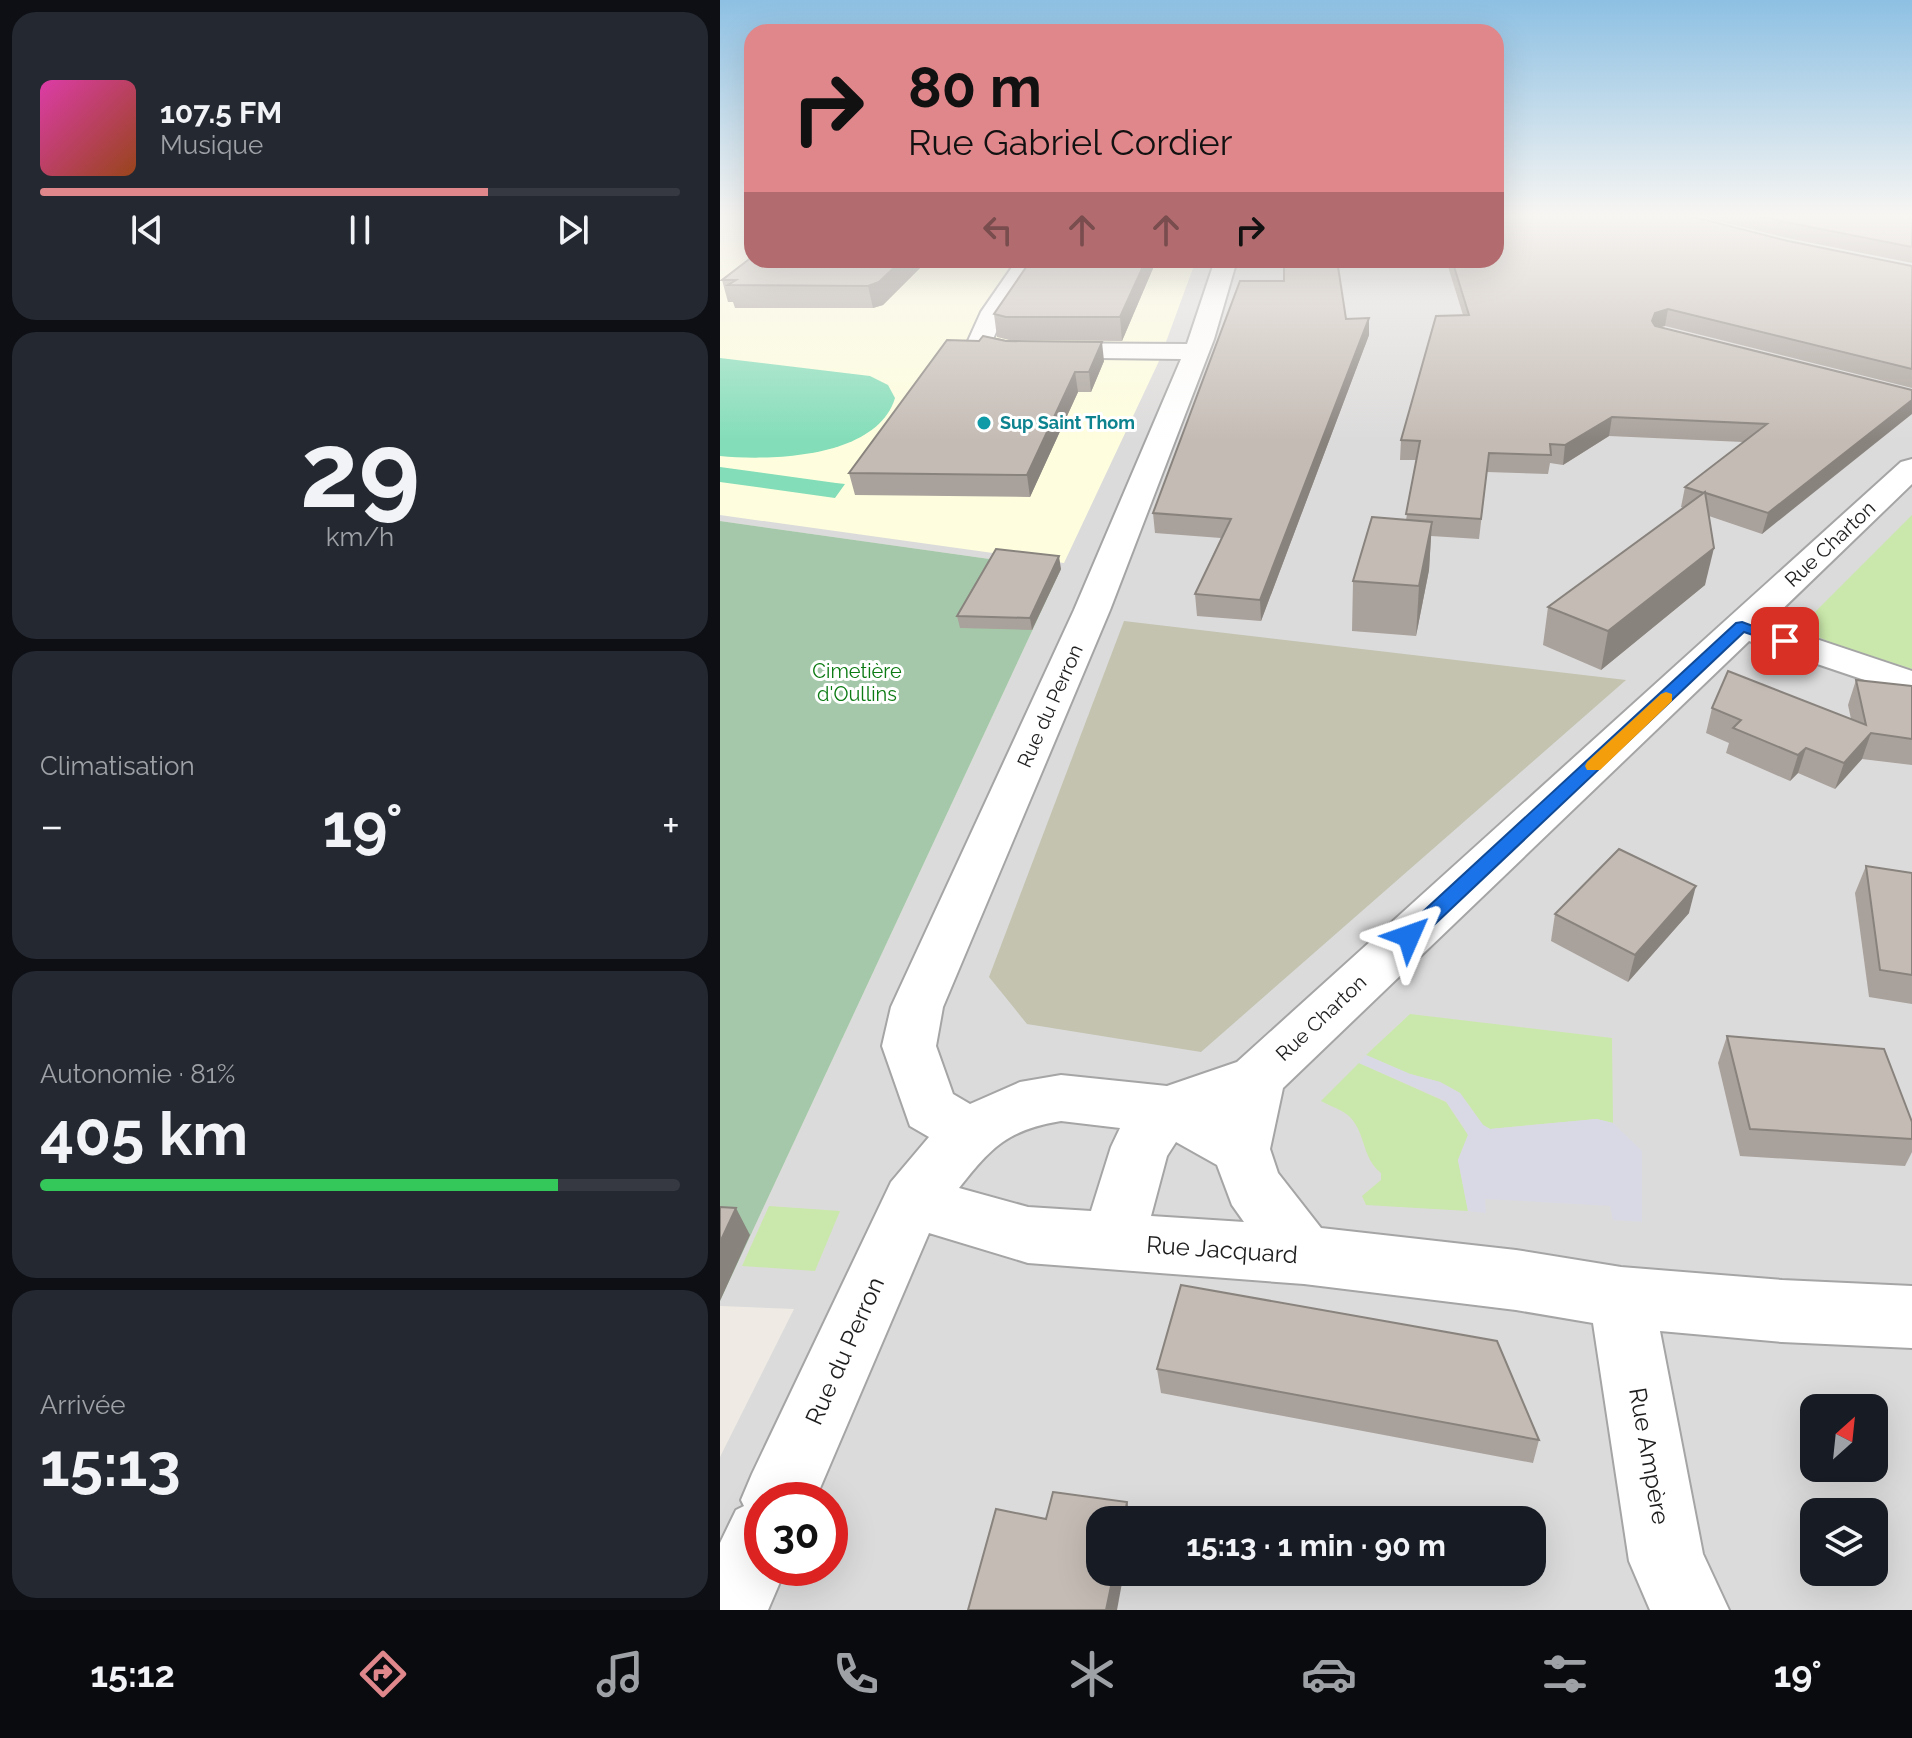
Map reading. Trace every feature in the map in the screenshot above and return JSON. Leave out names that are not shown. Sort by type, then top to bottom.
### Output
[{"type":"street","points":[[1007,291],[993,312],[979,343],[1009,350],[1197,352]]},
{"type":"street","name":"Rue du Perron","points":[[969,1132],[930,1109],[909,1046],[917,1007],[1092,610],[1197,352],[1216,291]]},
{"type":"street","name":"Rue Charton","points":[[1167,1110],[1257,1078],[1912,468]]},
{"type":"street","points":[[1742,626],[1912,684]]},
{"type":"street","points":[[1257,1078],[1241,1149],[1253,1186],[1304,1255]]},
{"type":"street","points":[[912,1201],[969,1132],[1020,1105],[1061,1098],[1167,1110],[1241,1149]]},
{"type":"street","points":[[1128,1243],[1120,1215],[1140,1147],[1167,1110]]},
{"type":"street","name":"Rue du Perron","points":[[786,1482],[912,1201]]},
{"type":"street","name":"Rue Jacquard","points":[[912,1201],[1028,1235],[1304,1255],[1516,1280],[1621,1297],[1782,1311],[1912,1317]]},
{"type":"street","name":"Rue Ampère","points":[[1621,1297],[1667,1561],[1690,1610]]},
{"type":"street","points":[[729,1610],[744,1576]]},
{"type":"shaded area","points":[[720,291],[1912,291],[1912,1610],[720,1610],[720,1457],[794,1309],[720,1306],[1061,569],[720,521]]},
{"type":"shaded area","points":[[720,291],[1185,291],[1159,361],[1064,563],[720,515]]},
{"type":"shaded area","points":[[1124,621],[1626,680],[1201,1052],[1027,1024],[989,977]]},
{"type":"shaded area","points":[[1366,1055],[1410,1074],[1440,1082],[1460,1093],[1483,1125],[1490,1129],[1597,1119],[1613,1123],[1642,1151],[1642,1222],[1613,1220],[1610,1206],[1485,1199],[1486,1213],[1468,1211],[1458,1160],[1468,1135],[1463,1126],[1446,1101],[1359,1063]]},
{"type":"green space","points":[[720,358],[870,376],[888,385],[895,398],[884,418],[867,433],[845,444],[793,456],[720,456]]},
{"type":"green space","points":[[720,467],[845,484],[835,498],[720,482]]},
{"type":"green space","points":[[1912,515],[1912,669],[1834,644],[1799,628]]},
{"type":"green space","name":"Cimetière d'Oullins","points":[[720,521],[1061,569],[720,1301]]},
{"type":"green space","points":[[1410,1014],[1612,1038],[1613,1123],[1596,1119],[1490,1129],[1483,1125],[1460,1093],[1440,1082],[1410,1074],[1366,1055]]},
{"type":"green space","points":[[1359,1063],[1446,1102],[1468,1135],[1458,1160],[1468,1211],[1366,1205],[1362,1196],[1381,1180],[1381,1173],[1370,1160],[1350,1117],[1321,1101]]},
{"type":"green space","points":[[769,1206],[840,1211],[815,1271],[742,1266]]},
{"type":"building","points":[[1010,291],[1132,291],[1120,317],[1006,317],[994,314]]},
{"type":"building","points":[[1236,291],[1342,291],[1346,319],[1369,318],[1260,600],[1195,594],[1231,519],[1153,513]]},
{"type":"building","points":[[1462,291],[1912,291],[1912,369],[1668,309],[1655,313],[1652,321],[1655,326],[1912,390],[1912,400],[1768,513],[1685,487],[1767,424],[1612,417],[1565,445],[1550,444],[1551,455],[1489,453],[1481,519],[1406,514],[1420,441],[1401,440],[1436,316],[1469,315]]},
{"type":"building","name":"Sup Saint Thom","points":[[983,336],[1006,341],[1102,342],[1089,372],[1075,372],[1027,475],[849,473],[947,340],[979,341]]},
{"type":"building","points":[[1705,492],[1714,548],[1608,631],[1548,607]]},
{"type":"building","points":[[1372,517],[1432,522],[1419,586],[1353,581]]},
{"type":"building","points":[[996,549],[1059,556],[1030,618],[957,616]]},
{"type":"building","points":[[1728,671],[1866,725],[1856,680],[1912,686],[1912,739],[1871,733],[1844,763],[1806,748],[1798,755],[1733,728],[1741,720],[1712,708]]},
{"type":"building","points":[[1619,849],[1696,886],[1635,955],[1555,914]]},
{"type":"building","points":[[1866,866],[1912,873],[1912,975],[1880,970]]},
{"type":"building","points":[[1727,1036],[1884,1049],[1912,1122],[1912,1139],[1750,1129]]},
{"type":"building","points":[[720,1207],[736,1208],[720,1242]]},
{"type":"building","points":[[1181,1285],[1497,1341],[1539,1440],[1157,1369]]},
{"type":"building","points":[[1053,1492],[1127,1502],[1126,1506],[1086,1506],[1086,1586],[1111,1586],[1106,1610],[968,1610],[996,1509],[1046,1519]]},
{"type":"slow traffic","points":[[1594,766],[1666,697]]},
{"type":"place","name":"Sup Saint Thom","points":[[984,423]]},
{"type":"route","points":[[1409,936],[1742,626],[1785,641]]}]
